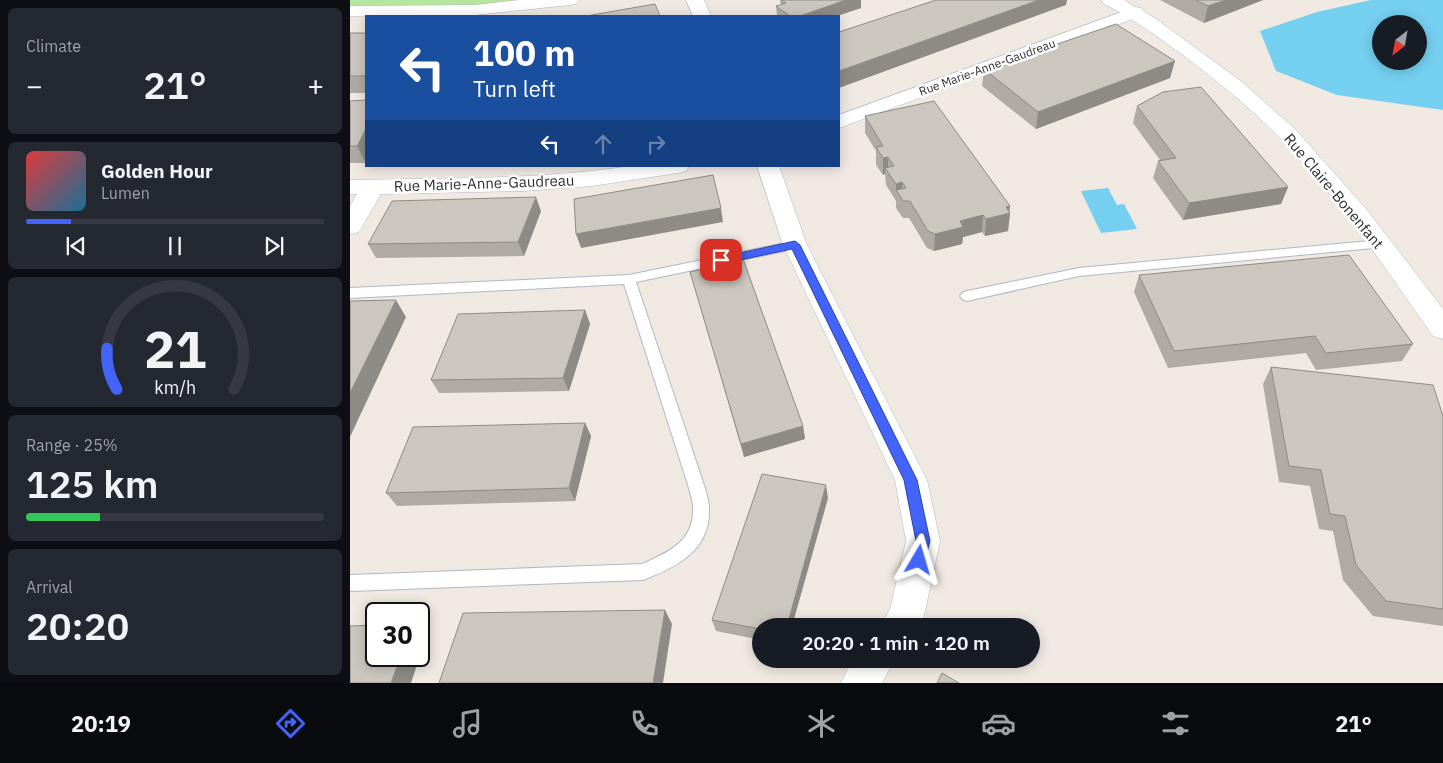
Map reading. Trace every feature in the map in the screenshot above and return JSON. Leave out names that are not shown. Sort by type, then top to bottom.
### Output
[{"type":"street","points":[[350,11],[475,10],[536,2],[570,0]]},
{"type":"street","points":[[695,0],[702,15]]},
{"type":"street","name":"Rue Claire-Bonenfant","points":[[1110,0],[1135,12],[1214,69],[1264,111],[1317,166],[1380,244],[1443,329]]},
{"type":"street","name":"Rue Marie-Anne-Gaudreau","points":[[840,122],[1135,12]]},
{"type":"street","name":"Rue Marie-Anne-Gaudreau","points":[[362,187],[523,184],[592,179],[671,167]]},
{"type":"street","points":[[768,167],[795,245],[910,480],[923,541],[905,618]]},
{"type":"street","points":[[350,226],[362,187]]},
{"type":"street","points":[[860,683],[871,668]]},
{"type":"lane","points":[[967,296],[1079,272],[1380,244]]},
{"type":"lane","points":[[350,293],[630,279],[795,245]]},
{"type":"lane","points":[[350,583],[643,572],[678,556],[697,534],[701,508],[696,485],[630,279]]},
{"type":"green space","points":[[350,0],[537,0],[536,4],[350,11]]},
{"type":"water","points":[[1371,0],[1443,0],[1443,110],[1337,95],[1276,71],[1260,31],[1317,12]]},
{"type":"water","points":[[1108,188],[1117,205],[1124,204],[1137,229],[1101,233],[1081,191]]},
{"type":"building","points":[[782,0],[846,0],[803,15],[789,15],[776,6],[786,3]]},
{"type":"building","points":[[936,0],[1039,0],[840,71],[840,32]]},
{"type":"building","points":[[1196,0],[1226,0],[1208,6]]},
{"type":"building","points":[[655,4],[660,15],[592,15]]},
{"type":"building","points":[[1116,24],[1175,61],[1038,112],[984,69]]},
{"type":"building","points":[[350,33],[365,33],[365,76],[350,76]]},
{"type":"building","points":[[1201,87],[1288,187],[1189,203],[1158,161],[1176,158],[1137,106],[1163,92]]},
{"type":"building","points":[[365,100],[365,131],[357,146],[350,146],[350,101]]},
{"type":"building","points":[[934,101],[1010,206],[1006,207],[1010,213],[986,219],[983,215],[960,221],[963,227],[935,234],[928,231],[910,201],[903,201],[896,190],[906,188],[902,182],[896,184],[885,168],[894,166],[888,157],[883,158],[876,147],[883,146],[865,116]]},
{"type":"building","points":[[713,175],[721,208],[576,234],[574,199]]},
{"type":"building","points":[[536,197],[518,242],[368,244],[392,201]]},
{"type":"building","points":[[1349,255],[1413,344],[1326,353],[1315,336],[1174,351],[1139,275]]},
{"type":"building","points":[[743,259],[803,426],[741,444],[690,272]]},
{"type":"building","points":[[396,300],[350,393],[350,301]]},
{"type":"building","points":[[585,310],[563,378],[431,380],[458,314]]},
{"type":"building","points":[[1271,367],[1433,385],[1443,416],[1443,609],[1386,601],[1356,565],[1345,516],[1330,514],[1321,470],[1289,466]]},
{"type":"building","points":[[585,423],[569,488],[386,493],[413,427]]},
{"type":"building","points":[[762,474],[826,485],[789,618],[752,618],[752,627],[712,620]]},
{"type":"building","points":[[665,610],[653,683],[439,683],[463,613]]},
{"type":"building","points":[[365,625],[365,667],[397,667],[391,683],[350,683],[350,626]]},
{"type":"building","points":[[942,673],[959,683],[937,683]]},
{"type":"route","points":[[721,260],[795,245],[910,480],[923,541],[919,560]]}]
